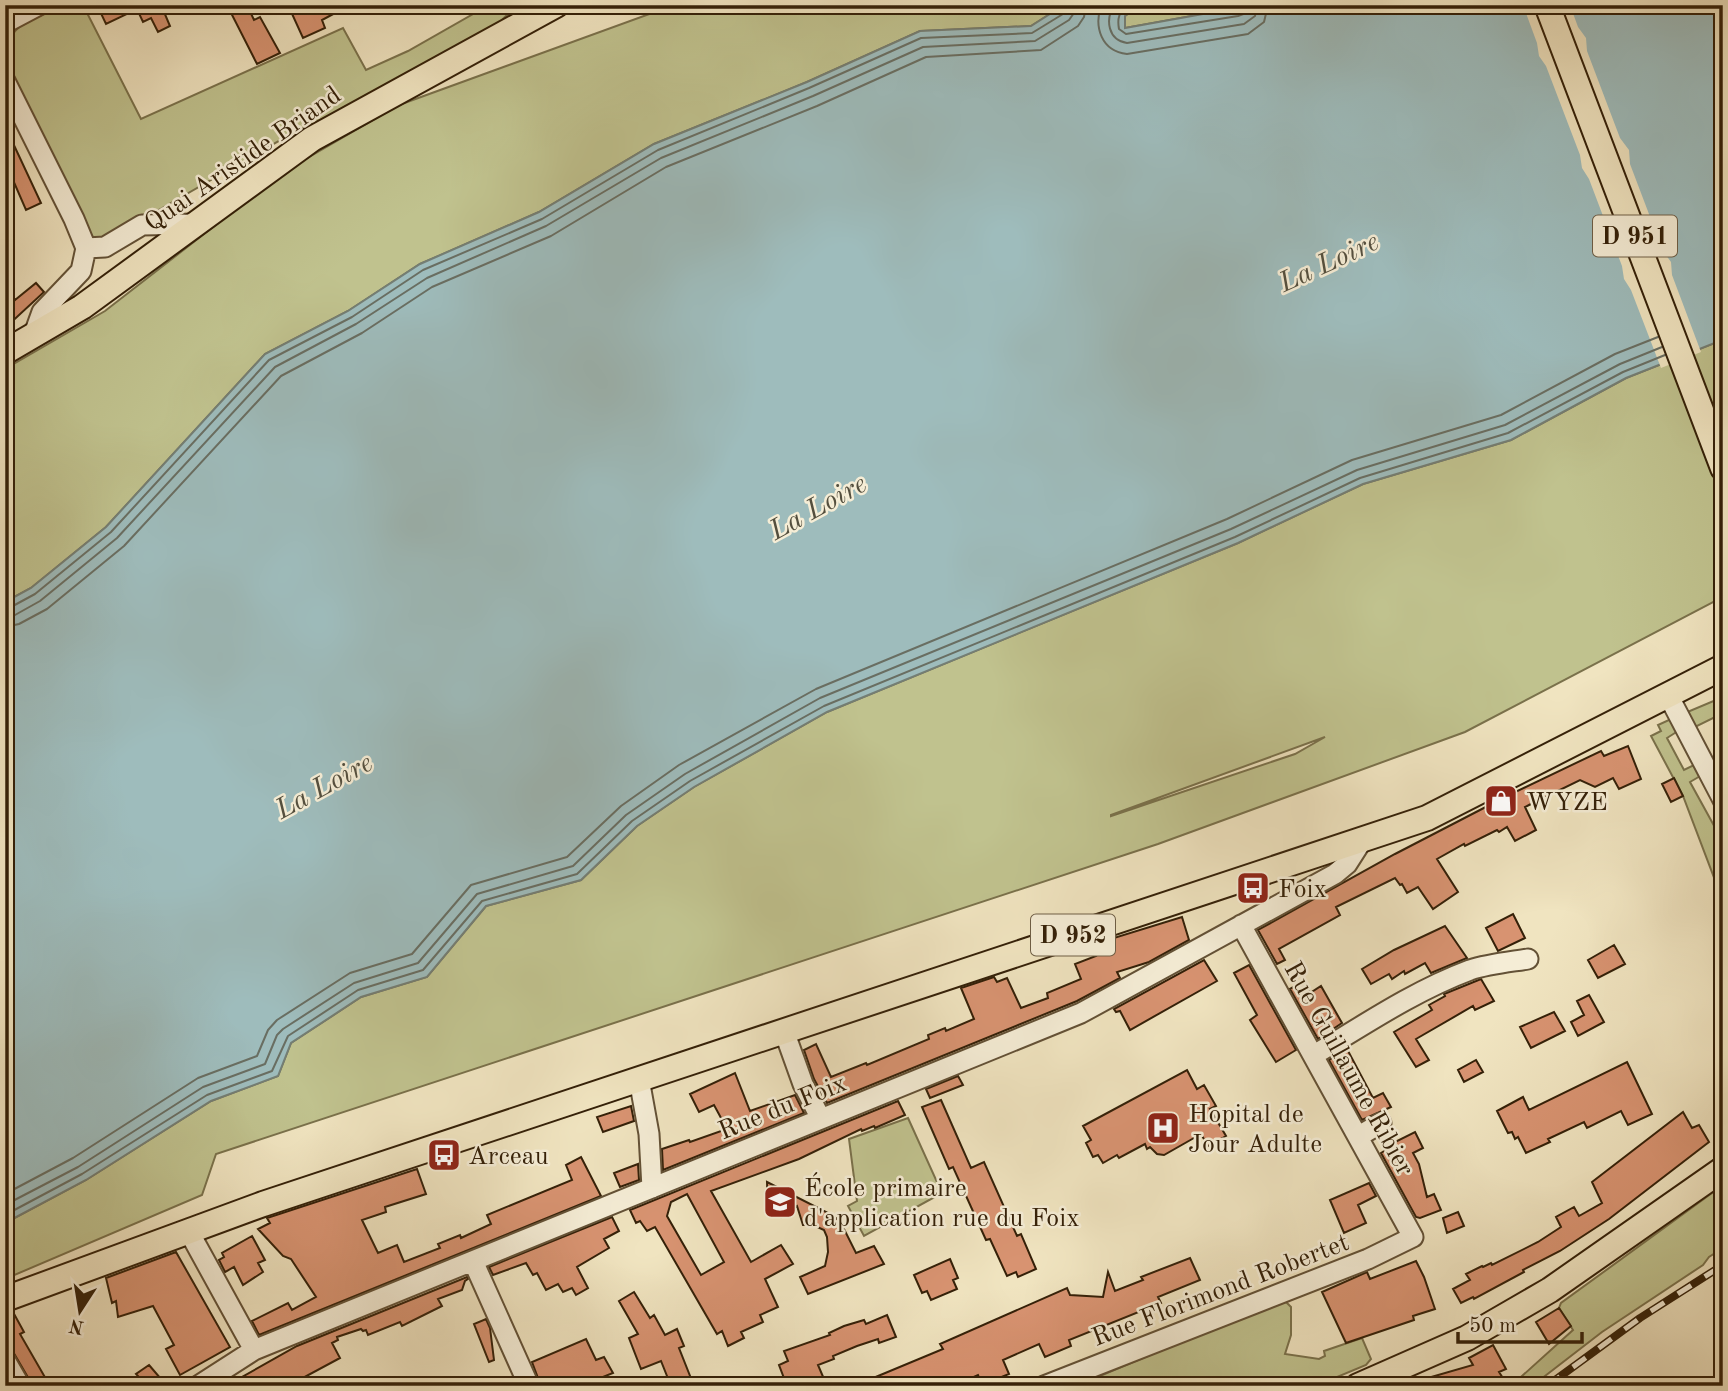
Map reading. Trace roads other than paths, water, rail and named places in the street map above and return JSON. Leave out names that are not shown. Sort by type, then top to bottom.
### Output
[{"type":"main road","name":"Quai Aristide Briand","points":[[5,352],[33,337],[128,275],[312,139],[531,12],[556,5]]},
{"type":"main road","name":"D 951","points":[[1547,5],[1723,468]]},
{"type":"main road","name":"D 952","points":[[5,1299],[188,1230],[1427,818],[1721,668]]},
{"type":"main road","points":[[1358,1386],[1467,1338],[1550,1290],[1723,1169]]},
{"type":"street","points":[[5,23],[39,5]]},
{"type":"street","points":[[5,81],[86,248],[81,271],[42,312],[33,337]]},
{"type":"street","points":[[86,248],[105,247],[142,225],[195,224]]},
{"type":"street","points":[[1668,695],[1723,800]]},
{"type":"street","name":"Rue du Foix","points":[[198,1386],[254,1350],[1081,1013],[1335,874],[1347,864],[1363,839]]},
{"type":"street","name":"Rue Guillaume Ribier","points":[[1241,925],[1413,1237]]},
{"type":"street","points":[[1314,1055],[1384,1012],[1472,969],[1528,959]]},
{"type":"street","points":[[784,1031],[803,1084],[821,1119]]},
{"type":"street","points":[[639,1079],[649,1134],[652,1188]]},
{"type":"street","points":[[1359,1136],[1381,1123]]},
{"type":"street","points":[[188,1230],[254,1350]]},
{"type":"street","name":"Rue Florimond Robertet","points":[[1044,1386],[1368,1259],[1413,1237]]},
{"type":"street","points":[[473,1261],[529,1386]]},
{"type":"street","points":[[5,1360],[20,1386]]},
{"type":"water","name":"La Loire","points":[[1064,5],[1140,5],[1125,16],[1125,28],[1253,5],[1723,5],[1723,343],[1717,342],[1626,378],[1511,440],[1363,484],[1238,543],[827,712],[694,787],[637,826],[581,880],[486,906],[427,977],[361,997],[291,1043],[278,1076],[211,1101],[86,1180],[5,1223],[5,602],[31,588],[106,527],[265,354],[348,311],[420,264],[539,212],[654,144],[807,82],[920,31],[1031,26]]},
{"type":"railway","points":[[1547,1386],[1640,1318],[1723,1265]]},
{"type":"place","name":"WYZE","points":[[1501,801]]},
{"type":"place","name":"Foix","points":[[1253,888]]},
{"type":"place","name":"Hopital de Jour Adulte","points":[[1163,1128]]},
{"type":"place","name":"Arceau","points":[[444,1155]]},
{"type":"place","name":"École primaire d'application rue du Foix","points":[[780,1202]]}]
